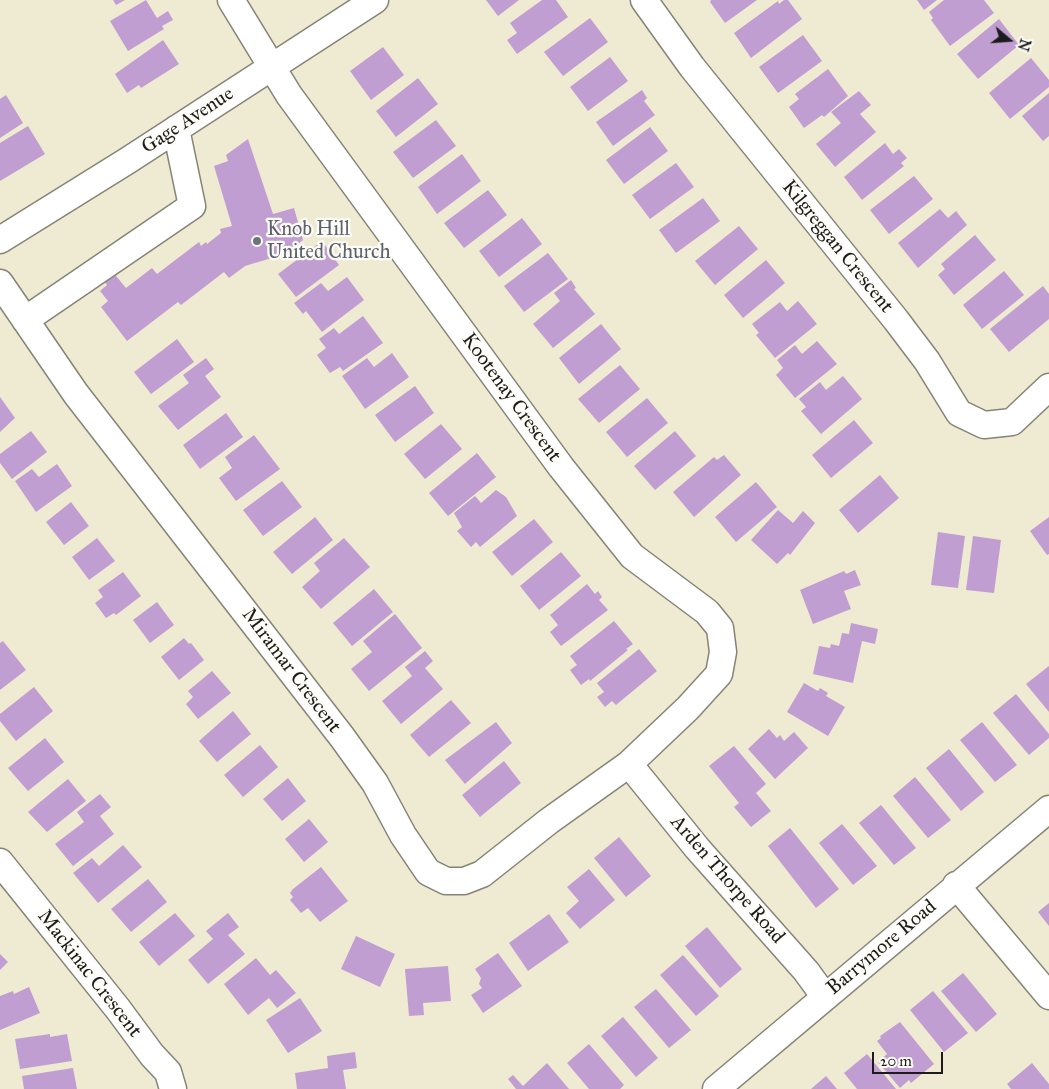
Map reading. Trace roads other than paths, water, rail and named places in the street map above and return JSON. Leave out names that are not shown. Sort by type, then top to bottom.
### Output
[{"type":"street","name":"Kootenay Crescent","points":[[231,0],[300,111],[561,467],[632,556],[664,583],[707,612],[720,628],[723,652],[719,674],[688,708],[629,764]]},
{"type":"street","name":"Gage Avenue","points":[[0,240],[272,68],[374,0]]},
{"type":"street","name":"Kilgreggan Crescent","points":[[644,0],[692,67],[896,320],[927,361],[959,413],[984,425],[1012,422],[1049,387]]},
{"type":"street","points":[[25,320],[192,206],[176,129]]},
{"type":"street","name":"Miramar Crescent","points":[[0,283],[76,394],[327,717],[375,782],[402,834],[428,872],[446,881],[464,881],[482,874],[549,820],[629,764]]},
{"type":"street","name":"Arden Thorpe Road","points":[[629,764],[697,848],[806,971],[825,996]]},
{"type":"street","name":"Barrymore Road","points":[[716,1089],[956,885],[1049,809]]},
{"type":"street","name":"Mackinac Crescent","points":[[0,862],[118,1009],[152,1055],[168,1072],[173,1089]]},
{"type":"street","points":[[956,885],[1049,996]]},
{"type":"place","name":"Knob Hill United Church","points":[[257,241]]}]
